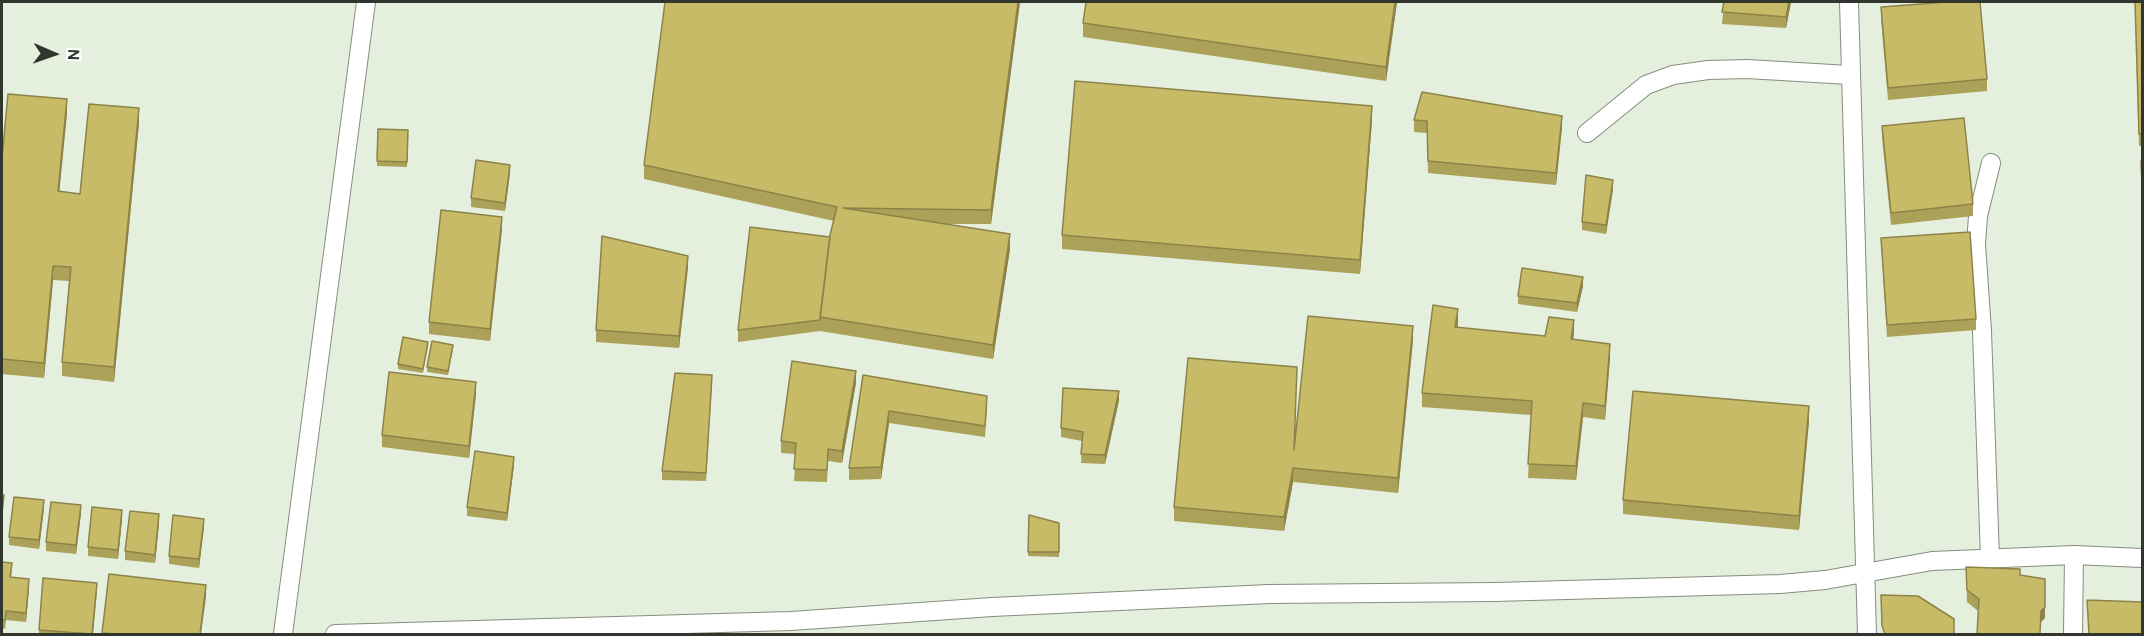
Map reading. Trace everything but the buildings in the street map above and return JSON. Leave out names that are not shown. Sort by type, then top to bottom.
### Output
[{"type":"lane","points":[[283,634],[366,2]]},
{"type":"lane","points":[[1849,2],[1849,75],[1867,634]]},
{"type":"lane","points":[[1587,133],[1646,85],[1673,75],[1708,70],[1747,69],[1849,75]]},
{"type":"lane","points":[[1990,558],[1982,331],[1976,244],[1978,216],[1991,163]]},
{"type":"lane","points":[[2073,634],[2074,555]]},
{"type":"lane","points":[[335,634],[790,628],[992,607],[1269,594],[1506,592],[1779,584],[1826,580],[1932,561],[2074,555],[2142,558]]}]
